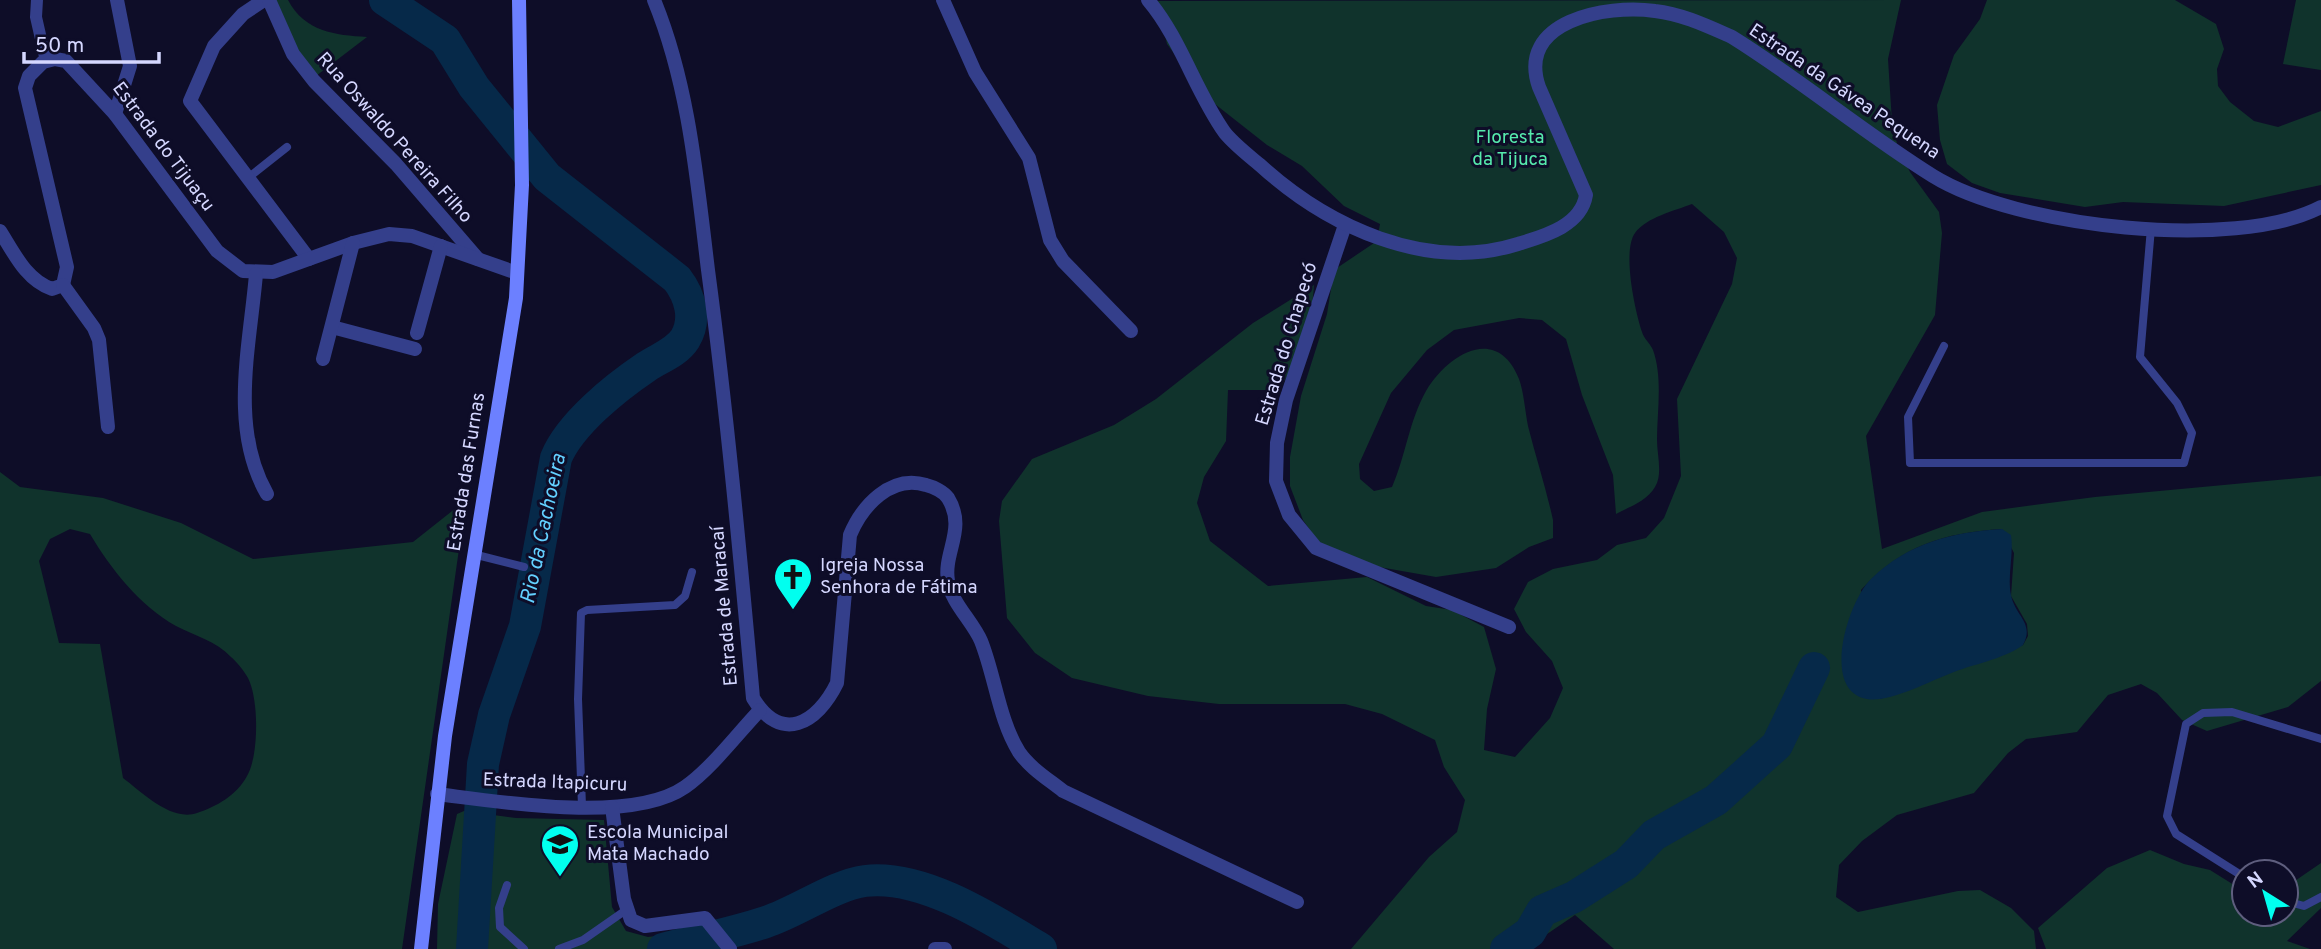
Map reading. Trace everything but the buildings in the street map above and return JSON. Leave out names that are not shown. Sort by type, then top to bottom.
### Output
[{"type":"main road","name":"Estrada das Furnas","points":[[421,949],[438,794],[517,273],[522,184],[519,0]]},
{"type":"street","points":[[37,0],[36,18],[47,61],[29,76],[25,88],[67,267],[63,285],[94,328],[99,340],[108,427]]},
{"type":"street","points":[[116,114],[130,66],[117,0]]},
{"type":"street","points":[[264,0],[243,14],[214,46],[189,98],[309,259]]},
{"type":"street","name":"Rua Oswaldo Pereira Filho","points":[[270,0],[293,54],[314,81],[396,164],[479,260]]},
{"type":"street","name":"Estrada de Maracaí","points":[[654,0],[676,69],[695,165],[731,444],[753,698],[760,710]]},
{"type":"street","points":[[943,0],[975,72],[1029,158],[1050,240],[1063,261],[1131,331]]},
{"type":"street","name":"Estrada da Gávea Pequena","points":[[1148,0],[1173,37],[1198,92],[1227,136],[1295,196],[1345,225],[1371,236],[1411,247],[1481,251],[1541,237],[1576,218],[1584,208],[1584,188],[1539,87],[1533,69],[1534,58],[1540,45],[1560,27],[1579,17],[1623,9],[1655,11],[1697,21],[1732,37],[1935,177],[2017,209],[2062,219],[2198,231],[2241,229],[2277,223],[2321,207]]},
{"type":"street","name":"Estrada do Tijuaçu","points":[[47,61],[66,61],[116,114],[217,251],[243,271],[256,274]]},
{"type":"street","name":"Estrada do Chapecó","points":[[1345,225],[1286,400],[1277,443],[1276,481],[1289,515],[1316,548],[1510,627]]},
{"type":"street","points":[[0,231],[24,269],[40,285],[52,289],[63,285]]},
{"type":"street","points":[[267,494],[257,472],[246,429],[256,274],[273,272],[353,243],[389,234],[412,236],[517,273]]},
{"type":"street","points":[[323,359],[353,243]]},
{"type":"street","points":[[417,333],[441,246]]},
{"type":"street","points":[[332,327],[415,349]]},
{"type":"street","points":[[760,710],[776,722],[797,724],[819,711],[828,701],[837,683],[850,535],[857,519],[882,493],[899,484],[917,482],[934,487],[947,497],[956,519],[947,572],[950,590],[979,638],[1011,733],[1019,751],[1031,765],[1063,790],[1297,902]]},
{"type":"street","name":"Estrada Itapicuru","points":[[438,794],[518,803],[612,807],[661,801],[687,786],[760,710]]},
{"type":"street","points":[[612,807],[626,910],[637,924],[701,917],[714,926],[729,947]]},
{"type":"lane","points":[[248,178],[287,147]]},
{"type":"lane","points":[[1944,345],[1908,417],[1910,463],[2184,463],[2192,433],[2177,402],[2140,357],[2151,228]]},
{"type":"lane","points":[[473,554],[524,567]]},
{"type":"lane","points":[[582,806],[578,699],[581,613],[587,610],[675,605],[685,596],[692,572]]},
{"type":"lane","points":[[2230,868],[2176,835],[2166,816],[2186,724],[2203,713],[2232,712],[2321,739]]},
{"type":"lane","points":[[507,885],[499,908],[500,926],[524,949]]},
{"type":"lane","points":[[2300,905],[2304,906],[2321,897]]},
{"type":"lane","points":[[559,949],[583,940],[626,910]]},
{"type":"green space","points":[[269,0],[288,0],[303,19],[322,30],[367,37],[312,79]]},
{"type":"green space","name":"Floresta da Tijuca","points":[[1901,0],[1888,59],[1892,122],[1898,148],[1910,172],[1939,212],[1942,233],[1935,315],[1866,436],[1882,549],[1982,512],[2095,497],[2321,476],[2321,681],[2288,707],[2207,731],[2182,720],[2157,693],[2141,684],[2108,695],[2077,732],[2026,739],[2008,753],[1974,793],[1897,815],[1862,841],[1839,865],[1836,897],[1858,912],[1958,891],[1980,890],[2011,908],[2034,931],[2036,949],[1614,949],[1575,915],[1525,949],[1351,949],[1429,857],[1457,832],[1465,800],[1444,767],[1435,740],[1382,714],[1345,704],[1219,704],[1148,696],[1072,678],[1035,653],[1007,618],[999,521],[1002,501],[1032,459],[1114,425],[1156,399],[1253,323],[1314,285],[1303,340],[1279,390],[1228,390],[1226,441],[1204,477],[1197,503],[1210,541],[1268,586],[1367,577],[1426,606],[1452,610],[1484,627],[1496,669],[1487,709],[1484,750],[1515,757],[1550,718],[1563,688],[1552,661],[1526,632],[1514,609],[1528,582],[1553,569],[1597,560],[1617,545],[1646,538],[1664,518],[1681,476],[1677,399],[1732,284],[1737,258],[1724,232],[1692,204],[1646,223],[1635,233],[1631,242],[1633,296],[1642,332],[1653,350],[1659,383],[1659,476],[1652,492],[1643,500],[1616,514],[1613,475],[1582,395],[1566,339],[1542,320],[1519,318],[1454,330],[1427,350],[1391,393],[1359,464],[1360,479],[1374,491],[1392,487],[1415,414],[1435,378],[1459,356],[1486,349],[1498,352],[1510,362],[1521,384],[1528,426],[1553,520],[1553,538],[1529,547],[1496,568],[1436,577],[1379,567],[1319,543],[1303,520],[1290,486],[1290,457],[1301,396],[1327,314],[1334,270],[1377,241],[1380,224],[1344,206],[1302,166],[1267,145],[1206,97],[1167,44],[1157,1]],"holes":[[[2002,529],[2014,553],[2011,596],[2027,624],[2028,636],[2023,645],[1880,699],[1861,590],[1892,562],[1908,552],[1943,538]]]},
{"type":"green space","points":[[1987,0],[2175,0],[2216,24],[2224,49],[2217,69],[2218,86],[2230,102],[2254,121],[2278,127],[2321,111],[2321,185],[2224,206],[2123,202],[2085,207],[2000,193],[1972,183],[1947,164],[1940,140],[1937,105],[1954,55],[1980,19]]},
{"type":"green space","points":[[2296,0],[2321,0],[2321,70],[2283,64]]},
{"type":"green space","points":[[0,472],[20,487],[103,498],[181,523],[253,559],[413,542],[466,500],[402,949],[0,949]],"holes":[[[70,529],[90,534],[117,573],[150,608],[176,626],[225,651],[248,678],[256,713],[254,755],[243,783],[219,804],[197,813],[177,813],[157,804],[123,778],[100,644],[59,643],[39,561],[50,539]]]},
{"type":"green space","points":[[464,811],[516,818],[604,820],[612,907],[626,931],[648,937],[708,929],[721,945],[705,949],[437,949],[438,904],[457,814]]},
{"type":"green space","points":[[2150,850],[2184,864],[2210,870],[2230,882],[2230,928],[2300,928],[2300,877],[2321,863],[2321,908],[2287,941],[2310,949],[2046,949],[2038,928],[2107,868]]},
{"type":"water","points":[[2002,529],[2011,535],[2010,588],[2013,602],[2026,625],[2023,645],[1897,695],[1867,699],[1853,692],[1845,680],[1843,644],[1854,606],[1871,579],[1900,556],[1916,548],[1966,533]]},
{"type":"waterway","name":"Rio da Cachoeira","points":[[385,0],[445,40],[474,87],[547,177],[677,279],[688,300],[691,316],[689,331],[681,344],[608,396],[582,420],[556,458],[525,626],[494,715],[483,764],[472,949]]},
{"type":"waterway","points":[[1506,949],[1530,932],[1542,911],[1574,897],[1626,864],[1654,835],[1716,800],[1777,745],[1814,668]]},
{"type":"waterway","points":[[663,949],[766,922],[828,893],[865,881],[887,881],[934,892],[980,913],[1041,949]]},
{"type":"place","name":"Igreja Nossa Senhora de Fátima","points":[[793,611]]},
{"type":"place","name":"Escola Municipal Mata Machado","points":[[560,878]]}]
